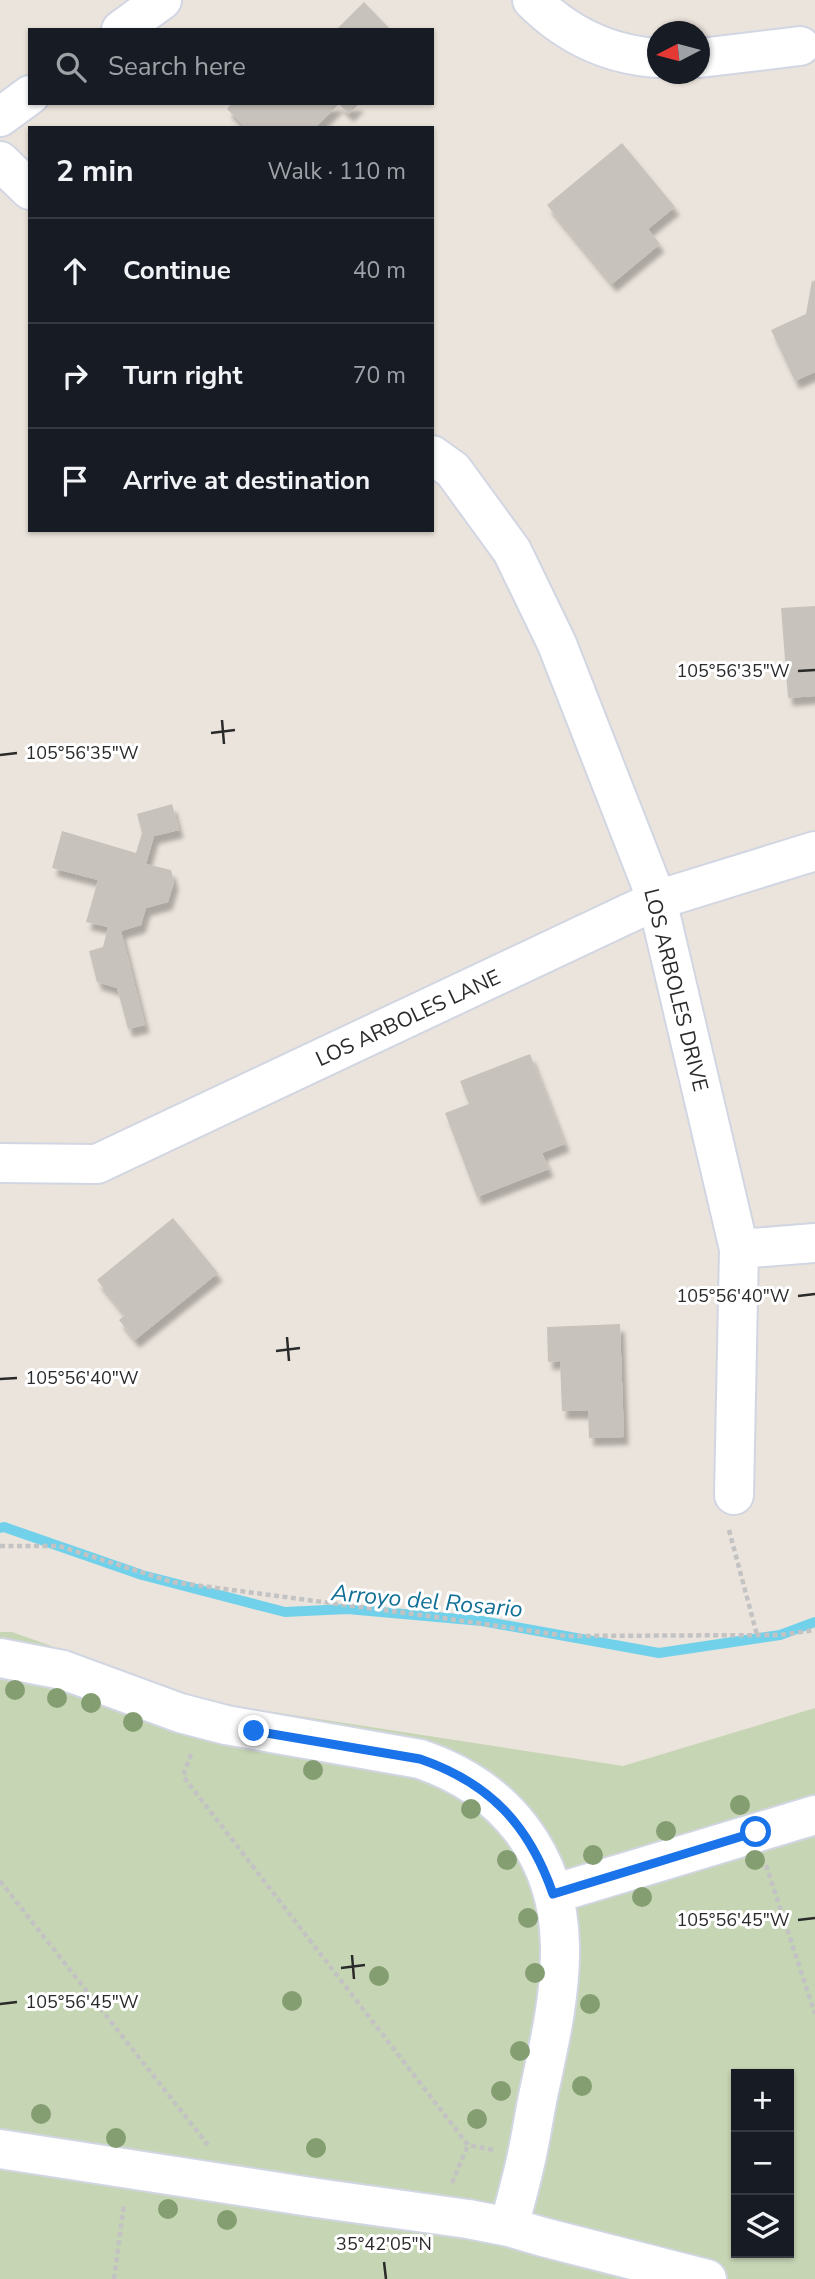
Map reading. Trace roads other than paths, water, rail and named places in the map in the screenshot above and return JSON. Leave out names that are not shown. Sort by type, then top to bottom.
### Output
[{"type":"street","points":[[124,28],[162,0]]},
{"type":"street","points":[[532,0],[558,24],[601,48],[647,57]]},
{"type":"street","points":[[710,57],[800,46]]},
{"type":"street","points":[[0,117],[28,96]]},
{"type":"street","points":[[0,162],[28,188]]},
{"type":"street","name":"LOS ARBOLES DRIVE","points":[[434,456],[453,470],[512,551],[557,644],[657,900],[738,1249],[734,1494]]},
{"type":"street","name":"LOS ARBOLES LANE","points":[[0,1163],[97,1164],[657,900],[815,851]]},
{"type":"street","points":[[738,1249],[815,1243]]},
{"type":"street","points":[[0,1658],[36,1663],[89,1678],[203,1720],[393,1754],[444,1767],[486,1792],[504,1808],[532,1846],[545,1870],[558,1919],[560,1947],[555,2006],[546,2062],[509,2227]]},
{"type":"street","points":[[553,1894],[815,1815]]},
{"type":"street","points":[[0,2149],[509,2227],[707,2279]]},
{"type":"waterway","name":"Arroyo del Rosario","points":[[0,1528],[4,1527],[142,1575],[285,1612],[347,1609],[482,1621],[659,1653],[780,1635],[815,1622]]}]
